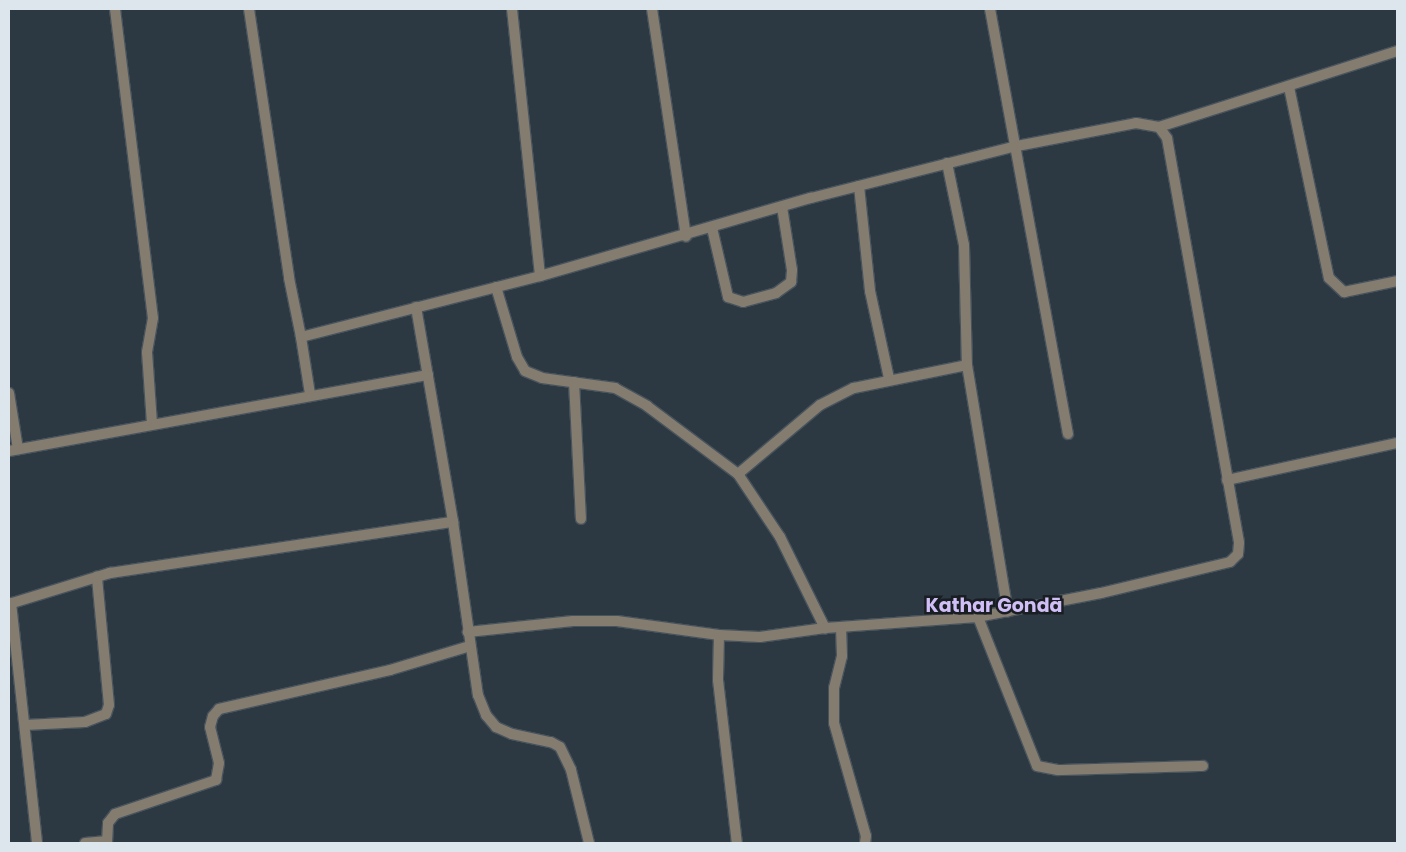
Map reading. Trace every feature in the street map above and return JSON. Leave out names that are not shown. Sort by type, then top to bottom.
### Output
[{"type":"street","points":[[115,9],[153,318],[147,352],[152,424]]},
{"type":"street","points":[[249,9],[289,278],[310,394]]},
{"type":"street","points":[[512,9],[540,276]]},
{"type":"street","points":[[652,9],[686,236]]},
{"type":"street","points":[[990,9],[1017,146],[1068,434]]},
{"type":"street","points":[[301,337],[540,276],[686,236],[782,207],[947,163],[1017,146],[1136,123],[1159,128],[1397,51]]},
{"type":"street","points":[[1289,86],[1328,278],[1344,292],[1397,281]]},
{"type":"street","points":[[468,632],[573,621],[617,621],[719,635],[760,637],[825,628],[978,617],[1008,612],[1230,562],[1238,554],[1239,543],[1172,152],[1159,128]]},
{"type":"street","points":[[947,163],[964,245],[967,365],[1008,612]]},
{"type":"street","points":[[859,186],[870,291],[889,378]]},
{"type":"street","points":[[712,228],[728,297],[743,302],[776,294],[791,282],[792,270],[782,207]]},
{"type":"street","points":[[496,287],[517,357],[525,371],[542,378],[615,388],[647,406],[738,474],[780,537],[825,628]]},
{"type":"street","points":[[416,307],[453,522],[478,695],[486,715],[496,727],[512,734],[551,742],[566,757],[586,843]]},
{"type":"street","points":[[738,474],[820,405],[854,388],[889,378],[967,365]]},
{"type":"street","points":[[9,393],[14,450],[310,394],[428,375]]},
{"type":"street","points":[[574,382],[581,519]]},
{"type":"street","points":[[1228,480],[1397,443]]},
{"type":"street","points":[[37,843],[10,604],[97,577],[163,564],[283,549],[453,522]]},
{"type":"street","points":[[25,725],[85,722],[106,714],[109,706],[97,577]]},
{"type":"street","points":[[978,617],[1037,766],[1058,770],[1203,766]]},
{"type":"street","points":[[841,627],[842,656],[834,688],[834,723],[866,836],[865,843]]},
{"type":"street","points":[[719,635],[718,680],[737,843]]},
{"type":"street","points":[[85,843],[107,842],[108,823],[115,814],[216,780],[219,763],[210,727],[212,716],[218,709],[390,670],[470,646]]},
{"type":"district","name":"Kathar Gondā","points":[[994,606]]}]
